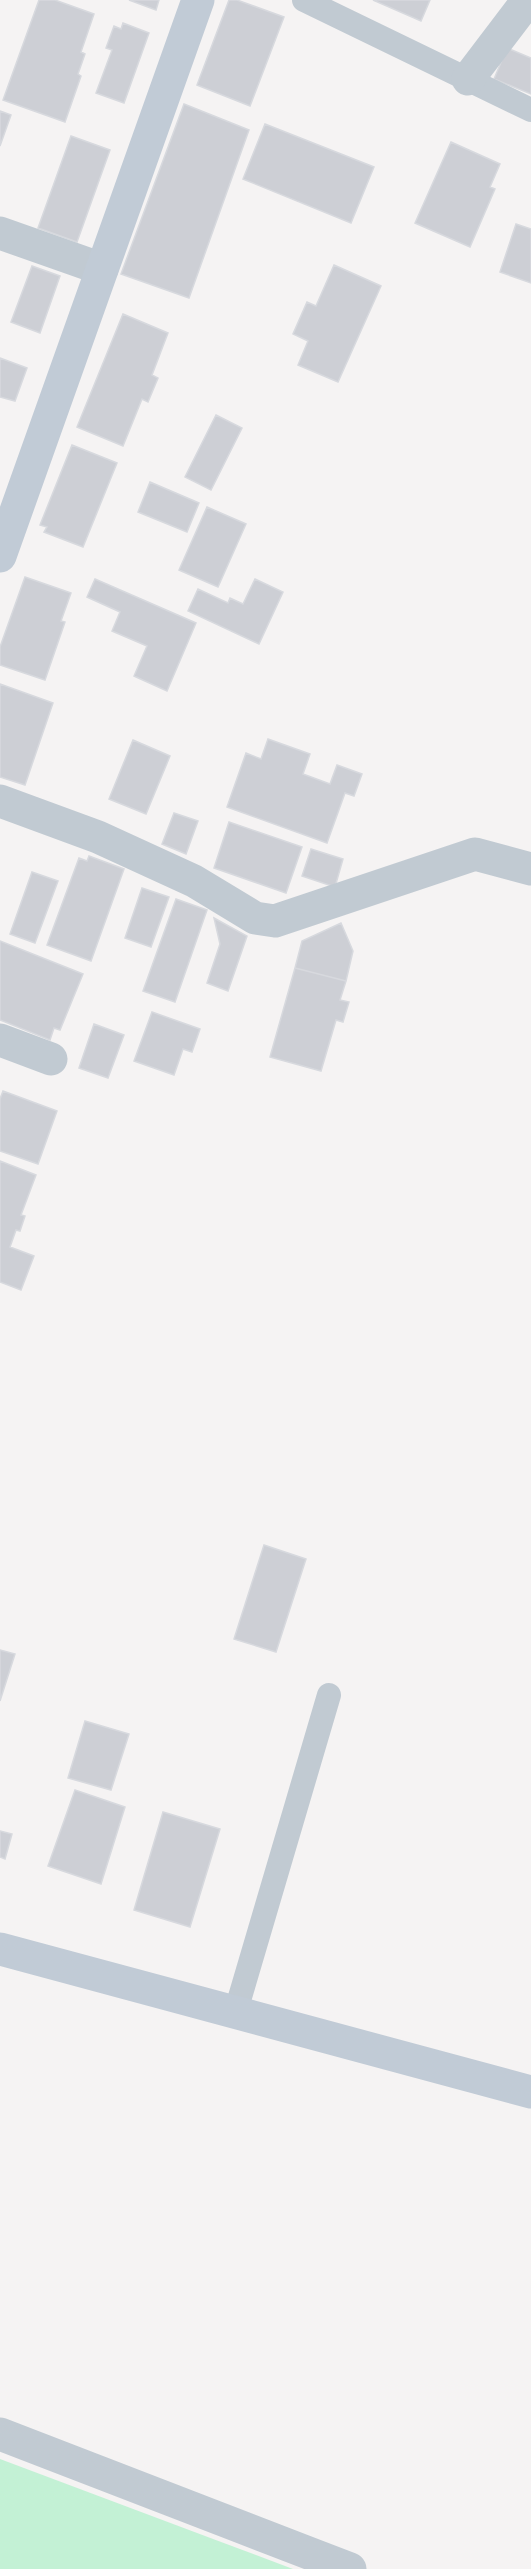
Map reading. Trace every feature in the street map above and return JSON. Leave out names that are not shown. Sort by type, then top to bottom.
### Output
[{"type":"street","points":[[0,556],[198,0]]},
{"type":"street","points":[[468,79],[528,0]]},
{"type":"street","points":[[0,232],[102,269]]},
{"type":"street","points":[[0,801],[98,837],[194,881],[255,918],[275,921],[476,854],[531,869]]},
{"type":"street","points":[[0,1040],[51,1059]]},
{"type":"street","points":[[0,1949],[531,2092]]},
{"type":"street","points":[[0,2434],[350,2569]]},
{"type":"lane","points":[[304,0],[531,110]]},
{"type":"lane","points":[[235,2014],[329,1695]]},
{"type":"green space","points":[[0,2459],[293,2569],[0,2569]]},
{"type":"building","points":[[39,0],[55,0],[94,14],[81,52],[85,54],[78,74],[81,76],[65,122],[3,100]]},
{"type":"building","points":[[129,0],[159,0],[156,10]]},
{"type":"building","points":[[229,0],[237,0],[284,17],[250,106],[197,85]]},
{"type":"building","points":[[373,0],[430,0],[421,21]]},
{"type":"building","points":[[123,23],[149,33],[124,103],[96,93],[112,50],[106,48],[114,26],[121,29]]},
{"type":"building","points":[[507,48],[531,58],[531,94],[494,79]]},
{"type":"building","points":[[184,104],[249,130],[189,298],[121,274]]},
{"type":"building","points":[[0,111],[11,115],[0,146]]},
{"type":"building","points":[[265,124],[374,167],[351,223],[243,179]]},
{"type":"building","points":[[71,136],[110,150],[77,242],[38,228]]},
{"type":"building","points":[[451,142],[500,164],[490,187],[495,189],[470,247],[415,223]]},
{"type":"building","points":[[516,224],[531,229],[531,283],[500,272]]},
{"type":"building","points":[[334,265],[381,286],[338,382],[298,365],[308,341],[293,334],[307,302],[316,306]]},
{"type":"building","points":[[32,266],[60,276],[40,333],[11,322]]},
{"type":"building","points":[[123,314],[168,333],[152,375],[158,378],[148,402],[142,399],[123,446],[77,427]]},
{"type":"building","points":[[0,358],[27,368],[15,401],[0,397]]},
{"type":"building","points":[[216,415],[242,428],[211,490],[185,477]]},
{"type":"building","points":[[72,445],[117,463],[83,547],[44,532],[47,527],[40,525]]},
{"type":"building","points":[[150,482],[199,503],[187,532],[138,512]]},
{"type":"building","points":[[207,507],[246,524],[218,587],[179,570]]},
{"type":"building","points":[[25,577],[71,593],[61,621],[65,622],[45,680],[0,665],[0,647]]},
{"type":"building","points":[[95,579],[196,623],[167,691],[134,676],[147,646],[112,631],[120,612],[87,597]]},
{"type":"building","points":[[255,579],[283,592],[259,644],[188,611],[198,589],[228,603],[230,598],[243,604]]},
{"type":"building","points":[[0,684],[53,703],[25,785],[0,777]]},
{"type":"building","points":[[268,739],[310,754],[303,774],[330,784],[337,765],[362,774],[354,796],[345,793],[327,843],[227,807],[246,753],[261,759]]},
{"type":"building","points":[[133,740],[170,756],[146,814],[109,799]]},
{"type":"building","points":[[174,813],[198,821],[186,854],[162,844]]},
{"type":"building","points":[[229,822],[302,847],[286,893],[214,868]]},
{"type":"building","points":[[311,849],[343,859],[335,887],[302,876]]},
{"type":"building","points":[[89,856],[124,869],[91,961],[47,945],[79,858],[87,861]]},
{"type":"building","points":[[32,872],[58,881],[35,943],[10,934]]},
{"type":"building","points":[[142,888],[169,897],[151,947],[125,938]]},
{"type":"building","points":[[176,899],[207,910],[175,1002],[143,991]]},
{"type":"building","points":[[214,918],[247,936],[228,991],[207,983],[220,944]]},
{"type":"building","points":[[341,923],[353,951],[346,981],[295,968],[302,941]]},
{"type":"building","points":[[0,941],[83,974],[60,1030],[54,1028],[50,1040],[0,1020]]},
{"type":"building","points":[[295,968],[346,981],[340,1000],[349,1002],[343,1022],[336,1020],[321,1071],[270,1057]]},
{"type":"building","points":[[152,1012],[200,1029],[192,1052],[183,1049],[174,1075],[134,1061]]},
{"type":"building","points":[[94,1024],[124,1035],[108,1078],[79,1068]]},
{"type":"building","points":[[3,1091],[57,1111],[38,1164],[0,1151],[0,1099]]},
{"type":"building","points":[[0,1161],[36,1175],[21,1215],[25,1216],[20,1231],[16,1230],[10,1247],[34,1256],[21,1290],[0,1282]]},
{"type":"building","points":[[264,1545],[306,1559],[276,1652],[234,1639]]},
{"type":"building","points":[[0,1650],[15,1654],[0,1701]]},
{"type":"building","points":[[85,1721],[129,1734],[111,1790],[68,1778]]},
{"type":"building","points":[[75,1790],[125,1807],[101,1884],[48,1866]]},
{"type":"building","points":[[163,1812],[220,1829],[190,1927],[134,1910]]},
{"type":"building","points":[[0,1831],[12,1834],[5,1859],[0,1857]]}]
